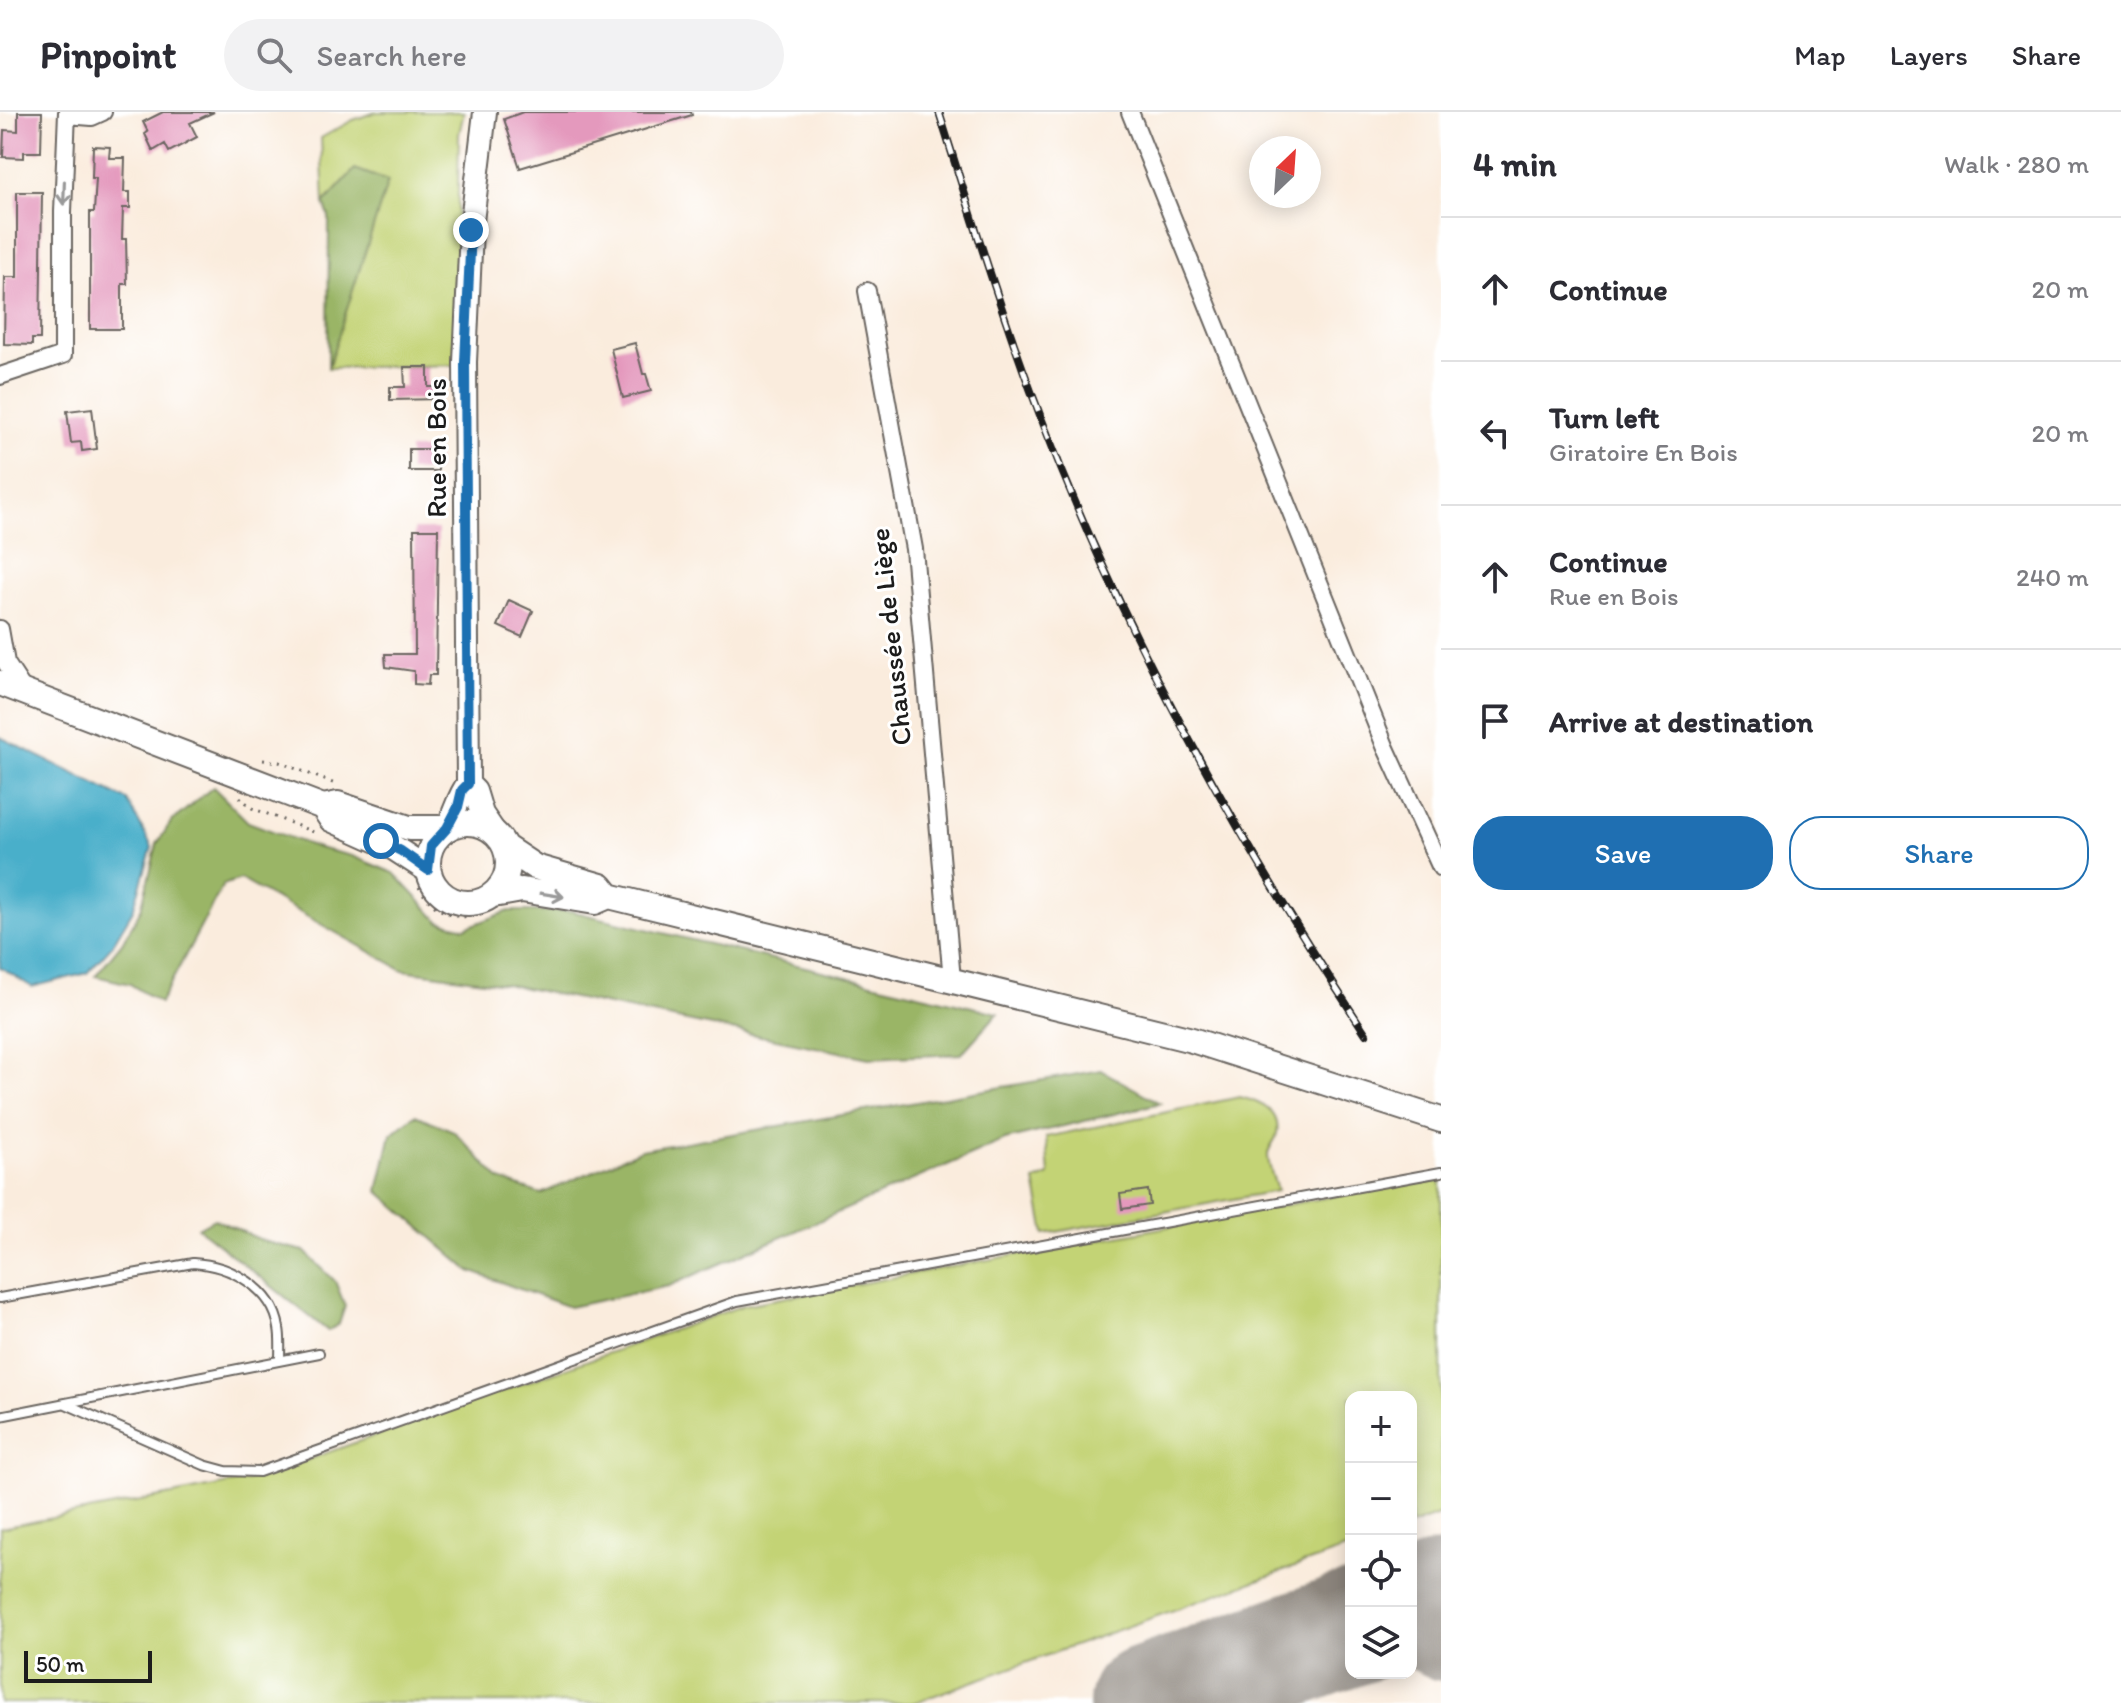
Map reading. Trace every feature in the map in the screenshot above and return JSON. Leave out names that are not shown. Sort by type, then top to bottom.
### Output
[{"type":"main road","points":[[0,683],[323,807],[338,804],[409,828],[447,828],[469,822],[483,825],[535,867],[601,886],[609,896],[1192,1040],[1441,1120]]},
{"type":"main road","points":[[323,807],[331,819],[401,851],[428,870]]},
{"type":"main road","points":[[447,828],[431,846],[428,870],[432,883],[441,894],[453,901],[481,901],[493,895],[522,890],[595,902],[609,896]]},
{"type":"main road","points":[[493,895],[508,871],[500,840]]},
{"type":"street","points":[[0,376],[63,355],[67,114],[92,117],[103,112]]},
{"type":"street","name":"Rue en Bois","points":[[485,112],[471,230],[465,362],[468,784],[475,791],[482,814],[500,840]]},
{"type":"street","points":[[1130,112],[1385,746],[1441,868]]},
{"type":"street","name":"Chaussée de Liège","points":[[867,291],[914,549],[952,980]]},
{"type":"street","points":[[0,629],[6,663],[27,693]]},
{"type":"street","name":"Rue en Bois","points":[[447,828],[458,807],[462,790],[468,784]]},
{"type":"lane","points":[[66,1404],[204,1465],[226,1471],[259,1472],[737,1301],[1441,1172]]},
{"type":"lane","points":[[0,1298],[193,1263],[218,1267],[251,1284],[272,1306],[280,1329],[280,1360]]},
{"type":"lane","points":[[0,1416],[319,1353]]},
{"type":"path","points":[[253,760],[279,762],[344,789]]},
{"type":"green space","points":[[376,112],[464,112],[459,134],[455,365],[328,368],[387,181],[355,170],[324,203],[321,138],[353,120]]},
{"type":"green space","points":[[355,169],[388,181],[328,368],[329,217],[324,203]]},
{"type":"green space","points":[[213,787],[248,822],[394,873],[439,921],[465,928],[509,911],[571,911],[998,1013],[961,1054],[869,1058],[505,984],[403,970],[240,879],[223,885],[160,1003],[130,984],[95,976],[122,943],[141,909],[157,844],[171,822]]},
{"type":"green space","points":[[1101,1070],[1160,1103],[1005,1140],[669,1286],[569,1307],[470,1271],[378,1191],[391,1134],[415,1115],[454,1131],[500,1180],[541,1194],[641,1150]]},
{"type":"green space","points":[[1240,1097],[1262,1105],[1277,1121],[1276,1137],[1268,1158],[1277,1191],[1045,1234],[1035,1181],[1049,1175],[1046,1137]]},
{"type":"green space","points":[[1441,1181],[1441,1514],[1417,1523],[1417,1391],[1345,1391],[1345,1549],[913,1703],[0,1703],[0,1528],[250,1480],[744,1305],[1383,1187]]},
{"type":"green space","points":[[214,1219],[266,1242],[304,1251],[335,1281],[345,1306],[339,1324],[328,1331],[198,1228]]},
{"type":"water","points":[[0,737],[127,800],[152,847],[133,910],[111,947],[87,973],[32,987],[0,967]]},
{"type":"building","points":[[18,112],[42,112],[41,152],[24,152],[24,158],[3,157],[4,130],[18,131]]},
{"type":"building","points":[[163,112],[214,112],[190,123],[197,137],[169,152],[165,144],[153,151],[143,122]]},
{"type":"building","points":[[523,112],[691,112],[692,115],[520,168],[504,119]]},
{"type":"building","points":[[93,146],[110,147],[109,158],[125,158],[124,192],[130,192],[130,208],[123,208],[122,239],[126,239],[127,284],[122,284],[122,329],[90,329],[90,212],[94,212],[96,178],[92,178]]},
{"type":"building","points":[[17,192],[42,192],[40,339],[32,339],[32,345],[4,344],[5,277],[17,277]]},
{"type":"building","points":[[635,343],[651,391],[623,398],[611,349]]},
{"type":"building","points":[[404,367],[428,367],[428,387],[442,387],[442,399],[390,400],[390,387],[405,387]]},
{"type":"building","points":[[92,408],[97,449],[82,451],[81,442],[71,443],[67,411]]},
{"type":"building","points":[[409,449],[432,449],[432,458],[438,458],[438,471],[409,471]]},
{"type":"building","points":[[414,529],[438,529],[436,675],[429,675],[428,685],[414,684],[414,671],[386,667],[385,654],[415,654]]},
{"type":"building","points":[[509,600],[533,611],[522,637],[498,626]]},
{"type":"building","points":[[1148,1190],[1150,1205],[1122,1209],[1120,1194]]},
{"type":"taxiway","points":[[1180,1690],[1345,1639]]},
{"type":"taxiway","points":[[1417,1647],[1441,1658]]},
{"type":"runway","points":[[1417,1607],[1441,1599]]},
{"type":"runway","points":[[1146,1703],[1345,1631]]},
{"type":"railway","points":[[939,112],[1026,378],[1108,577],[1186,734],[1228,810],[1272,886],[1366,1034]]},
{"type":"route","points":[[381,841],[428,870],[427,857],[431,846],[447,828],[458,807],[462,790],[468,784],[465,362],[471,230]]}]
